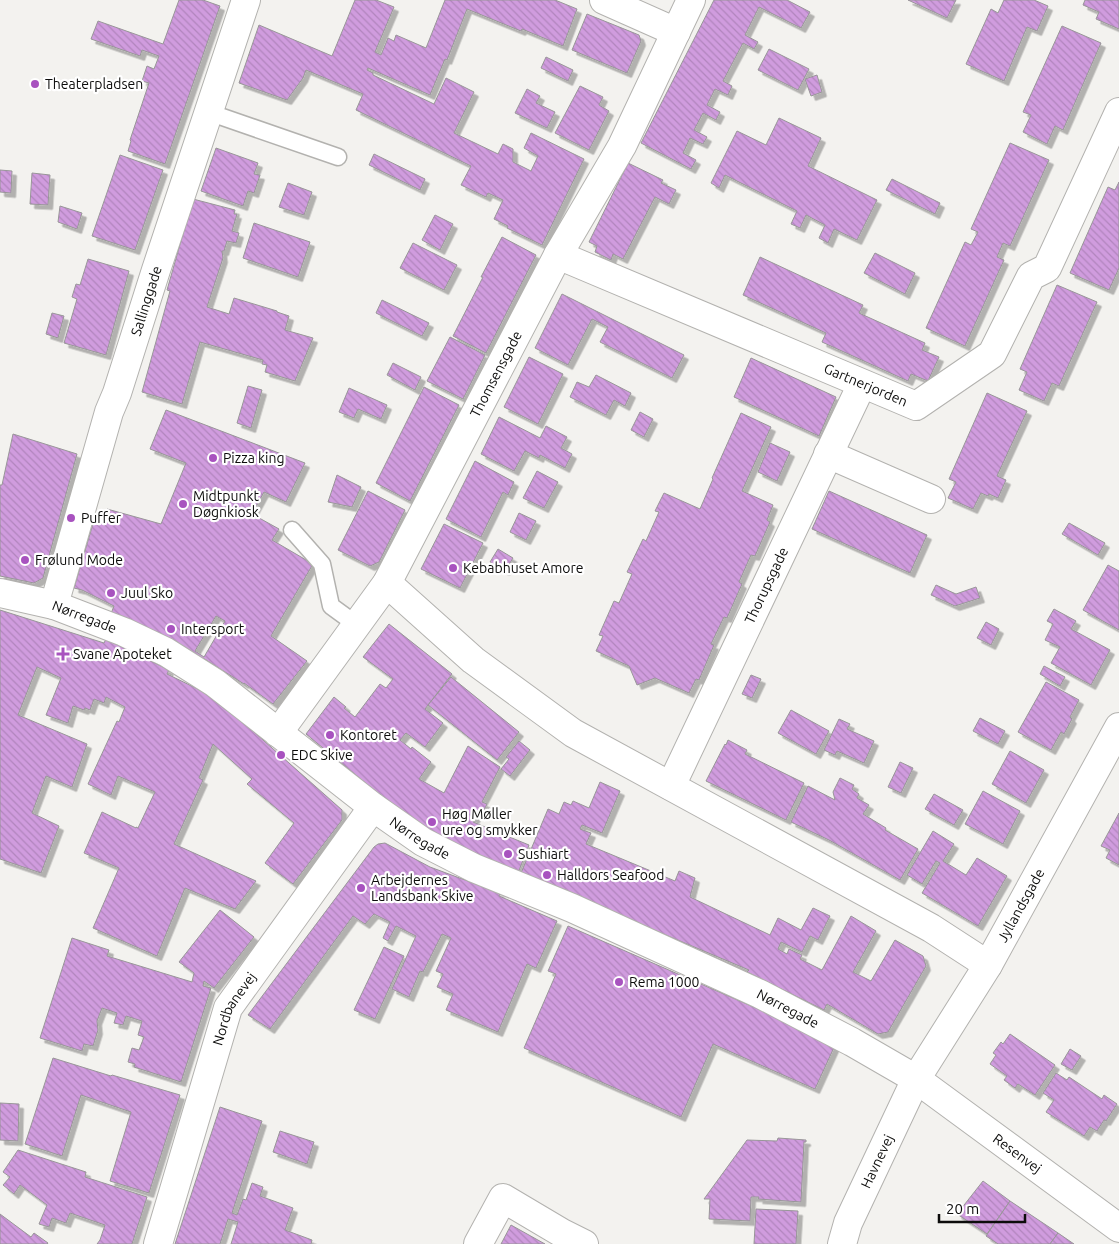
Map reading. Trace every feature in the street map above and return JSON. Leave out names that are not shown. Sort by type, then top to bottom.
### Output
[{"type":"street","name":"Sallinggade","points":[[54,605],[109,412],[117,393],[246,0]]},
{"type":"street","points":[[604,0],[676,32]]},
{"type":"street","name":"Thomsensgade","points":[[278,733],[386,583],[558,255],[622,146],[691,0]]},
{"type":"street","name":"Gartnerjorden","points":[[558,255],[916,406],[992,354],[1031,276],[1047,268],[1119,112]]},
{"type":"street","name":"Thorupsgade","points":[[671,786],[862,384]]},
{"type":"street","points":[[828,454],[930,499]]},
{"type":"street","points":[[386,583],[473,660],[573,733],[930,928],[988,965]]},
{"type":"street","name":"Nørregade","points":[[0,593],[54,605],[124,632],[166,652],[215,683],[373,807],[424,842],[474,868],[572,908],[760,994],[852,1042],[916,1079]]},
{"type":"street","name":"Jyllandsgade","points":[[916,1079],[988,965],[1119,728]]},
{"type":"street","name":"Nordbanevej","points":[[158,1244],[228,1008],[373,807]]},
{"type":"street","name":"Resenvej","points":[[916,1079],[1119,1228]]},
{"type":"street","name":"Havnevej","points":[[842,1244],[848,1223],[916,1079]]},
{"type":"street","points":[[478,1244],[503,1198],[584,1244]]},
{"type":"lane","points":[[208,112],[338,157]]},
{"type":"lane","points":[[292,530],[322,564],[330,606],[356,625]]},
{"type":"building","points":[[179,0],[203,0],[220,6],[165,164],[128,151],[149,83],[142,81],[147,66],[154,69],[159,56],[142,50],[140,56],[91,39],[98,21],[163,44]]},
{"type":"building","points":[[355,0],[376,0],[394,7],[375,52],[381,55],[388,38],[394,41],[396,35],[426,48],[445,0],[555,0],[577,9],[563,46],[467,9],[447,60],[445,59],[430,95],[368,68],[367,70],[373,73],[373,75],[434,104],[446,78],[474,92],[454,133],[498,154],[503,144],[513,149],[513,162],[531,171],[538,156],[524,148],[531,133],[584,159],[542,245],[507,228],[508,226],[494,219],[503,200],[488,193],[486,197],[461,185],[471,166],[356,110],[363,94],[306,70],[303,78],[287,100],[239,83],[259,25],[332,56]]},
{"type":"building","points":[[714,0],[787,0],[810,12],[801,28],[759,7],[745,35],[758,42],[754,49],[743,43],[723,81],[732,86],[728,95],[715,89],[707,105],[720,112],[716,120],[703,113],[694,130],[707,137],[703,144],[690,138],[683,153],[696,160],[691,169],[641,143]]},
{"type":"building","points":[[908,0],[956,0],[947,18]]},
{"type":"building","points":[[1004,0],[1034,0],[1048,6],[1037,31],[1027,27],[1004,81],[966,64],[991,9],[998,13]]},
{"type":"building","points":[[1085,0],[1119,0],[1119,29],[1096,19],[1099,12],[1083,5]]},
{"type":"building","points":[[587,14],[639,35],[641,41],[627,73],[572,50]]},
{"type":"building","points":[[1062,26],[1101,43],[1063,130],[1055,126],[1047,144],[1023,132],[1031,115],[1023,112]]},
{"type":"building","points":[[769,49],[809,69],[798,90],[758,70]]},
{"type":"building","points":[[546,57],[573,70],[568,81],[541,68]]},
{"type":"building","points":[[817,75],[822,92],[811,96],[805,79]]},
{"type":"building","points":[[580,86],[603,97],[599,105],[609,111],[589,150],[555,133]]},
{"type":"building","points":[[527,89],[540,96],[536,103],[555,112],[547,128],[515,113]]},
{"type":"building","points":[[779,118],[821,138],[808,166],[877,200],[857,240],[834,229],[828,243],[819,238],[825,225],[806,215],[800,228],[791,224],[797,211],[725,175],[719,188],[711,183],[737,131],[766,145]]},
{"type":"building","points":[[1010,143],[1049,160],[1010,246],[1003,243],[997,257],[1004,260],[965,346],[926,328],[965,242],[971,245],[978,232],[971,229]]},
{"type":"building","points":[[216,148],[258,163],[254,174],[260,175],[254,193],[248,191],[243,206],[201,191]]},
{"type":"building","points":[[374,154],[425,179],[420,190],[369,165]]},
{"type":"building","points":[[120,155],[163,170],[135,250],[92,236]]},
{"type":"building","points":[[628,163],[663,180],[661,183],[676,190],[669,204],[655,197],[623,259],[613,254],[611,260],[595,252],[597,246],[589,242]]},
{"type":"building","points":[[0,170],[12,171],[11,193],[0,192]]},
{"type":"building","points":[[32,173],[50,175],[48,205],[30,204]]},
{"type":"building","points":[[892,179],[940,203],[935,214],[886,190]]},
{"type":"building","points":[[1119,182],[1119,268],[1109,290],[1070,273],[1108,187],[1115,190]]},
{"type":"building","points":[[288,183],[312,192],[304,215],[279,207]]},
{"type":"building","points":[[193,199],[235,210],[234,214],[237,214],[232,231],[239,233],[236,243],[227,241],[224,251],[222,251],[223,258],[207,307],[229,314],[234,298],[289,316],[285,330],[313,338],[295,381],[265,372],[267,365],[262,364],[263,360],[200,342],[182,404],[142,392],[170,291],[167,290]]},
{"type":"building","points":[[60,206],[82,213],[77,229],[58,222]]},
{"type":"building","points":[[435,215],[453,224],[440,250],[422,240]]},
{"type":"building","points":[[254,223],[310,242],[298,277],[243,258]]},
{"type":"building","points":[[502,237],[536,255],[486,353],[453,336]]},
{"type":"building","points":[[413,243],[457,265],[444,290],[400,268]]},
{"type":"building","points":[[875,253],[915,273],[905,294],[864,273]]},
{"type":"building","points":[[760,257],[863,305],[859,313],[925,343],[922,350],[939,357],[928,381],[911,374],[908,381],[822,342],[826,333],[743,295]]},
{"type":"building","points":[[88,259],[129,271],[106,355],[64,343],[77,299],[72,297],[76,284],[80,285]]},
{"type":"building","points":[[1057,285],[1097,302],[1059,386],[1052,383],[1044,401],[1019,390],[1027,372],[1020,369]]},
{"type":"building","points":[[562,294],[684,355],[672,378],[600,342],[608,327],[592,319],[568,365],[535,348]]},
{"type":"building","points":[[382,300],[429,323],[422,336],[376,313]]},
{"type":"building","points":[[52,313],[64,316],[58,338],[46,334]]},
{"type":"building","points":[[450,337],[485,355],[463,399],[427,381]]},
{"type":"building","points":[[529,357],[563,374],[538,424],[504,407]]},
{"type":"building","points":[[751,358],[836,397],[819,436],[734,397]]},
{"type":"building","points":[[393,363],[421,377],[415,390],[387,375]]},
{"type":"building","points":[[596,375],[631,393],[625,406],[614,400],[606,415],[570,397],[577,382],[589,387]]},
{"type":"building","points":[[248,386],[262,390],[251,428],[237,423]]},
{"type":"building","points":[[424,387],[459,405],[410,501],[376,483]]},
{"type":"building","points":[[349,388],[387,405],[381,419],[358,409],[354,418],[339,412]]},
{"type":"building","points":[[987,393],[1027,411],[997,476],[1006,480],[998,498],[981,493],[973,509],[948,498],[956,482],[949,479]]},
{"type":"building","points":[[166,410],[305,463],[286,502],[264,492],[252,514],[279,529],[272,540],[313,564],[271,636],[307,661],[273,704],[244,683],[203,658],[200,663],[156,638],[159,633],[157,632],[154,638],[110,616],[114,606],[74,588],[95,517],[104,519],[107,509],[161,524],[186,463],[150,449]],"holes":[[[216,616],[225,621],[204,657],[195,651]]]},
{"type":"building","points":[[640,412],[653,419],[644,437],[631,430]]},
{"type":"building","points":[[741,413],[771,427],[742,491],[773,505],[767,520],[770,522],[755,556],[751,555],[739,582],[742,584],[727,618],[724,617],[711,644],[714,645],[699,680],[696,679],[689,693],[655,678],[637,685],[629,666],[596,651],[603,636],[599,635],[614,601],[619,603],[632,574],[627,572],[643,539],[646,541],[659,512],[655,511],[664,493],[700,509]]},
{"type":"building","points":[[499,417],[540,438],[546,426],[567,437],[561,448],[572,454],[565,468],[540,455],[539,458],[525,451],[514,471],[481,454]]},
{"type":"building","points":[[13,434],[77,454],[43,578],[34,583],[0,576],[0,485],[2,485]]},
{"type":"building","points":[[770,443],[790,452],[777,481],[758,472]]},
{"type":"building","points":[[475,461],[514,482],[508,495],[503,492],[481,537],[446,519]]},
{"type":"building","points":[[537,471],[558,482],[544,508],[523,498]]},
{"type":"building","points":[[337,475],[361,487],[352,507],[328,502]]},
{"type":"building","points":[[368,491],[405,510],[379,562],[370,566],[338,550]]},
{"type":"building","points":[[829,491],[927,535],[910,573],[812,529]]},
{"type":"building","points":[[519,513],[536,521],[526,540],[510,532]]},
{"type":"building","points":[[1069,523],[1105,543],[1098,555],[1062,534]]},
{"type":"building","points":[[444,524],[483,543],[460,588],[421,569]]},
{"type":"building","points":[[498,549],[513,558],[505,571],[490,562]]},
{"type":"building","points":[[1108,565],[1119,571],[1119,630],[1083,610]]},
{"type":"building","points":[[936,585],[956,594],[976,587],[980,598],[955,606],[931,595]]},
{"type":"building","points":[[1054,609],[1076,621],[1071,629],[1110,650],[1091,685],[1051,663],[1060,647],[1045,640],[1053,624],[1047,621]]},
{"type":"building","points":[[0,610],[104,643],[106,639],[169,670],[167,674],[204,692],[226,710],[228,709],[342,810],[342,820],[293,884],[265,863],[294,823],[247,784],[252,779],[213,744],[199,778],[203,780],[174,844],[256,881],[235,909],[185,888],[157,956],[93,928],[119,868],[84,853],[102,812],[138,828],[155,792],[118,776],[111,795],[88,784],[125,707],[106,697],[104,703],[94,699],[90,710],[73,706],[68,723],[46,715],[61,678],[37,667],[18,715],[87,744],[72,787],[46,776],[32,813],[59,826],[41,873],[0,859]]},
{"type":"building","points":[[986,622],[999,629],[991,645],[977,638]]},
{"type":"building","points":[[389,624],[452,674],[425,709],[443,723],[425,747],[406,733],[400,740],[431,762],[419,779],[444,793],[468,746],[500,767],[482,802],[487,804],[482,814],[478,812],[473,822],[529,845],[518,873],[460,848],[395,810],[396,808],[306,734],[334,697],[355,717],[380,684],[386,688],[393,679],[363,657]]},
{"type":"building","points":[[1044,666],[1065,677],[1060,686],[1040,674]]},
{"type":"building","points":[[751,675],[761,679],[752,698],[742,694]]},
{"type":"building","points":[[451,677],[519,732],[497,760],[428,705]]},
{"type":"building","points":[[1046,682],[1079,700],[1064,734],[1061,732],[1051,750],[1018,732]]},
{"type":"building","points":[[791,710],[829,731],[816,754],[778,733]]},
{"type":"building","points":[[980,718],[1005,731],[998,744],[973,731]]},
{"type":"building","points":[[839,719],[850,724],[847,729],[874,741],[864,763],[837,751],[835,755],[824,750]]},
{"type":"building","points":[[728,740],[747,750],[745,754],[804,783],[786,820],[706,781]]},
{"type":"building","points":[[519,741],[530,750],[510,776],[501,769],[509,759],[506,757]]},
{"type":"building","points":[[1010,751],[1044,770],[1026,803],[992,784]]},
{"type":"building","points":[[900,762],[913,768],[901,793],[888,787]]},
{"type":"building","points":[[840,778],[854,785],[852,789],[859,794],[857,798],[869,805],[863,814],[886,828],[885,830],[918,849],[900,880],[829,840],[791,822],[808,786],[835,800],[833,792]]},
{"type":"building","points":[[600,782],[620,791],[602,833],[582,825],[580,829],[591,833],[586,844],[675,881],[679,871],[695,878],[690,897],[770,935],[778,918],[801,930],[813,908],[830,916],[818,940],[810,936],[802,952],[781,942],[778,949],[787,954],[789,949],[802,955],[800,959],[822,970],[851,916],[876,931],[853,972],[871,981],[895,940],[923,956],[926,966],[888,1032],[878,1034],[827,1004],[824,1010],[747,972],[749,970],[521,873],[548,809],[559,814],[564,802],[571,805],[573,801],[589,808]]},
{"type":"building","points":[[983,791],[1020,811],[1003,844],[965,824]]},
{"type":"building","points":[[934,794],[963,810],[954,825],[925,809]]},
{"type":"building","points":[[1119,813],[1119,865],[1106,858],[1110,850],[1101,846]]},
{"type":"building","points":[[933,831],[954,844],[943,861],[966,875],[977,858],[1007,876],[978,926],[922,893],[940,863],[936,861],[922,884],[907,875]]},
{"type":"building","points":[[385,843],[430,867],[500,893],[499,896],[557,921],[536,968],[527,964],[498,1032],[446,1010],[453,994],[437,987],[443,974],[436,971],[451,938],[442,934],[423,972],[420,971],[409,997],[392,989],[416,936],[396,926],[388,941],[383,938],[390,922],[374,914],[365,924],[353,916],[270,1029],[248,1015],[374,847]]},
{"type":"building","points":[[220,910],[254,937],[214,988],[204,981],[203,986],[211,988],[181,1082],[134,1067],[135,1064],[128,1062],[132,1048],[139,1050],[144,1037],[138,1035],[142,1021],[126,1016],[123,1025],[114,1023],[117,1013],[102,1008],[97,1021],[98,1030],[93,1046],[84,1044],[82,1051],[40,1038],[72,938],[109,950],[107,956],[192,982],[194,973],[179,962]]},
{"type":"building","points":[[568,926],[836,1043],[815,1089],[713,1044],[681,1117],[524,1048],[556,974],[548,971]]},
{"type":"building","points":[[384,947],[404,956],[375,1019],[354,1010]]},
{"type":"building","points":[[1010,1034],[1055,1065],[1035,1095],[1018,1084],[1015,1088],[1004,1080],[1007,1076],[990,1064],[996,1055],[993,1053]]},
{"type":"building","points":[[1070,1049],[1081,1056],[1072,1070],[1061,1064]]},
{"type":"building","points":[[53,1058],[180,1095],[149,1193],[110,1181],[131,1112],[81,1095],[62,1156],[25,1144]]},
{"type":"building","points":[[1056,1073],[1067,1080],[1069,1077],[1102,1099],[1104,1095],[1117,1104],[1097,1131],[1090,1127],[1084,1136],[1046,1112],[1054,1100],[1043,1093]]},
{"type":"building","points":[[0,1103],[19,1104],[18,1141],[0,1140]]},
{"type":"building","points":[[220,1107],[262,1121],[232,1213],[237,1215],[243,1199],[246,1200],[252,1183],[263,1187],[260,1196],[293,1208],[285,1230],[312,1240],[311,1244],[231,1244],[238,1222],[228,1219],[220,1244],[175,1244]]},
{"type":"building","points":[[280,1131],[314,1142],[307,1164],[273,1152]]},
{"type":"building","points":[[778,1138],[806,1140],[804,1142],[801,1202],[751,1197],[750,1221],[709,1219],[710,1199],[704,1199],[747,1140],[777,1141]]},
{"type":"building","points":[[18,1150],[86,1172],[85,1177],[147,1197],[132,1244],[97,1244],[105,1225],[70,1213],[66,1223],[52,1218],[49,1227],[39,1224],[47,1205],[20,1185],[14,1194],[3,1185],[10,1177],[3,1172]]},
{"type":"building","points":[[983,1181],[1010,1201],[987,1234],[957,1214]]},
{"type":"building","points":[[1010,1201],[1058,1233],[1050,1244],[998,1244],[986,1236]]},
{"type":"building","points":[[756,1209],[798,1211],[796,1244],[754,1244]]},
{"type":"building","points":[[0,1214],[31,1237],[34,1233],[48,1243],[0,1244]]},
{"type":"building","points":[[511,1225],[545,1244],[501,1244]]},
{"type":"building","points":[[1058,1233],[1074,1244],[1050,1244]]},
{"type":"place","name":"Theaterpladsen","points":[[35,84]]},
{"type":"place","name":"Pizza king","points":[[213,458]]},
{"type":"place","name":"Midtpunkt Døgnkiosk","points":[[183,504]]},
{"type":"place","name":"Puffer","points":[[71,518]]},
{"type":"place","name":"Frølund Mode","points":[[25,560]]},
{"type":"place","name":"Kebabhuset Amore","points":[[453,568]]},
{"type":"place","name":"Juul Sko","points":[[111,593]]},
{"type":"place","name":"Intersport","points":[[171,629]]},
{"type":"place","name":"Svane Apoteket","points":[[63,654]]},
{"type":"place","name":"Kontoret","points":[[330,735]]},
{"type":"place","name":"EDC Skive","points":[[281,755]]},
{"type":"place","name":"Høg Møller ure og smykker","points":[[432,822]]},
{"type":"place","name":"Sushiart","points":[[508,854]]},
{"type":"place","name":"Halldors Seafood","points":[[547,875]]},
{"type":"place","name":"Arbejdernes Landsbank Skive","points":[[361,888]]},
{"type":"place","name":"Rema 1000","points":[[619,982]]}]
